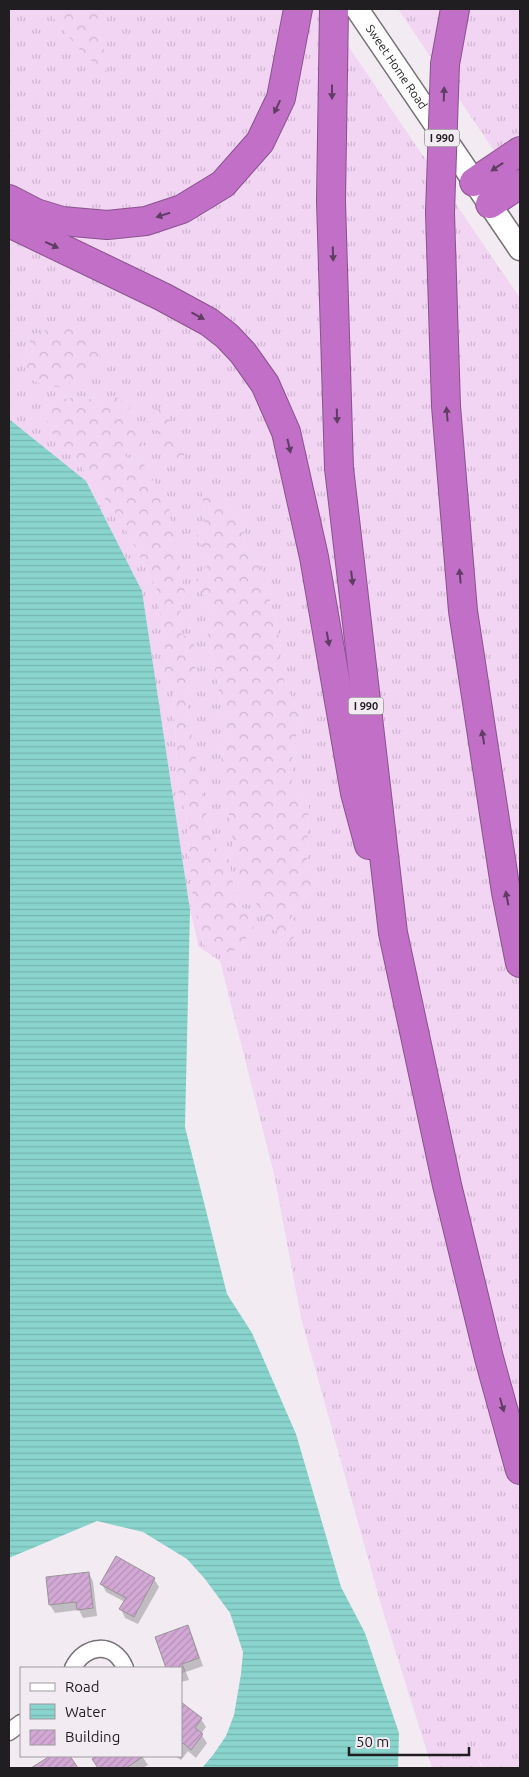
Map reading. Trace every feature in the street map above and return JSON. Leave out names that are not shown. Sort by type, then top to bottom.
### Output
[{"type":"highway","points":[[9,199],[36,213],[62,221],[107,225],[146,221],[182,209],[223,184],[260,142],[281,98],[298,9]]},
{"type":"highway","name":"I 990","points":[[334,9],[331,201],[339,468],[392,933],[449,1194],[488,1358],[520,1470]]},
{"type":"highway","name":"I 990","points":[[446,9],[440,212],[446,406],[463,611],[506,892],[520,962]]},
{"type":"highway","points":[[444,64],[455,9]]},
{"type":"highway","points":[[474,182],[520,151]]},
{"type":"highway","points":[[490,204],[520,184]]},
{"type":"highway","points":[[9,223],[163,297],[209,322],[243,353],[265,384],[286,432],[314,557],[354,793],[392,933]]},
{"type":"main road","name":"Sweet Home Road","points":[[357,9],[520,249]]},
{"type":"street","points":[[73,1667],[84,1654],[100,1648],[116,1654],[125,1667]]},
{"type":"street","points":[[9,1732],[20,1725]]},
{"type":"green space","points":[[9,9],[323,9],[520,298],[520,1768],[482,1768],[478,1756],[481,1768],[432,1768],[381,1605],[301,1318],[274,1174],[220,961],[199,947],[190,910],[142,591],[86,481],[9,419]],"holes":[[[28,336],[68,389],[24,366],[33,351]],[[82,396],[108,406],[130,406],[123,416],[145,449],[119,449],[126,457],[143,463],[185,593],[176,630],[196,665],[185,695],[212,847],[228,855],[237,904],[249,912],[254,927],[238,949],[203,944],[193,902],[186,812],[179,797],[173,694],[164,672],[166,661],[157,589],[121,521],[77,461],[54,437],[45,417],[47,402]],[[201,486],[243,521],[244,548],[262,570],[281,643],[277,664],[300,716],[292,761],[292,789],[309,805],[307,861],[319,887],[291,910],[297,935],[221,757],[228,737],[207,630],[214,617],[196,579],[210,562],[197,536],[205,522]]]},
{"type":"green space","points":[[46,9],[99,9],[107,73],[84,55]]},
{"type":"green space","points":[[398,9],[520,9],[520,189]]},
{"type":"green space","points":[[65,324],[102,347],[96,373],[70,381],[68,389],[41,384],[29,379],[24,366],[33,351],[28,336]]},
{"type":"green space","points":[[82,396],[108,406],[116,397],[131,406],[123,416],[146,449],[120,449],[126,457],[143,463],[168,504],[185,593],[176,630],[194,642],[196,665],[185,695],[212,846],[228,855],[237,904],[249,912],[254,927],[238,949],[220,955],[203,944],[193,902],[186,812],[179,797],[173,694],[164,672],[166,661],[157,589],[121,521],[77,461],[54,437],[45,417],[46,402]]},
{"type":"green space","points":[[155,409],[165,410],[173,427],[174,439],[184,439],[184,458],[177,462],[159,451],[162,436],[147,422]]},
{"type":"green space","points":[[201,485],[243,521],[244,548],[262,570],[281,643],[277,664],[300,716],[292,761],[292,789],[309,805],[307,861],[319,887],[291,910],[297,935],[286,944],[238,880],[221,757],[228,737],[207,630],[214,617],[196,579],[210,562],[197,536],[205,522]]},
{"type":"water","points":[[9,419],[86,481],[142,591],[190,910],[185,1127],[227,1294],[252,1333],[296,1434],[341,1587],[365,1633],[399,1733],[398,1768],[202,1768],[226,1736],[234,1715],[243,1652],[230,1613],[205,1579],[187,1559],[143,1532],[97,1521],[9,1558]]},
{"type":"building","points":[[116,1556],[155,1578],[134,1617],[119,1609],[126,1598],[100,1584]]},
{"type":"building","points":[[89,1572],[93,1608],[77,1610],[76,1602],[49,1605],[46,1577]]},
{"type":"building","points":[[188,1625],[199,1658],[182,1664],[185,1671],[182,1672],[182,1667],[166,1667],[155,1637]]},
{"type":"building","points":[[182,1703],[202,1718],[195,1728],[203,1734],[191,1750],[183,1743]]},
{"type":"building","points":[[48,1757],[71,1757],[78,1768],[31,1768]]},
{"type":"building","points":[[95,1757],[142,1757],[126,1768],[98,1768],[92,1759]]}]
